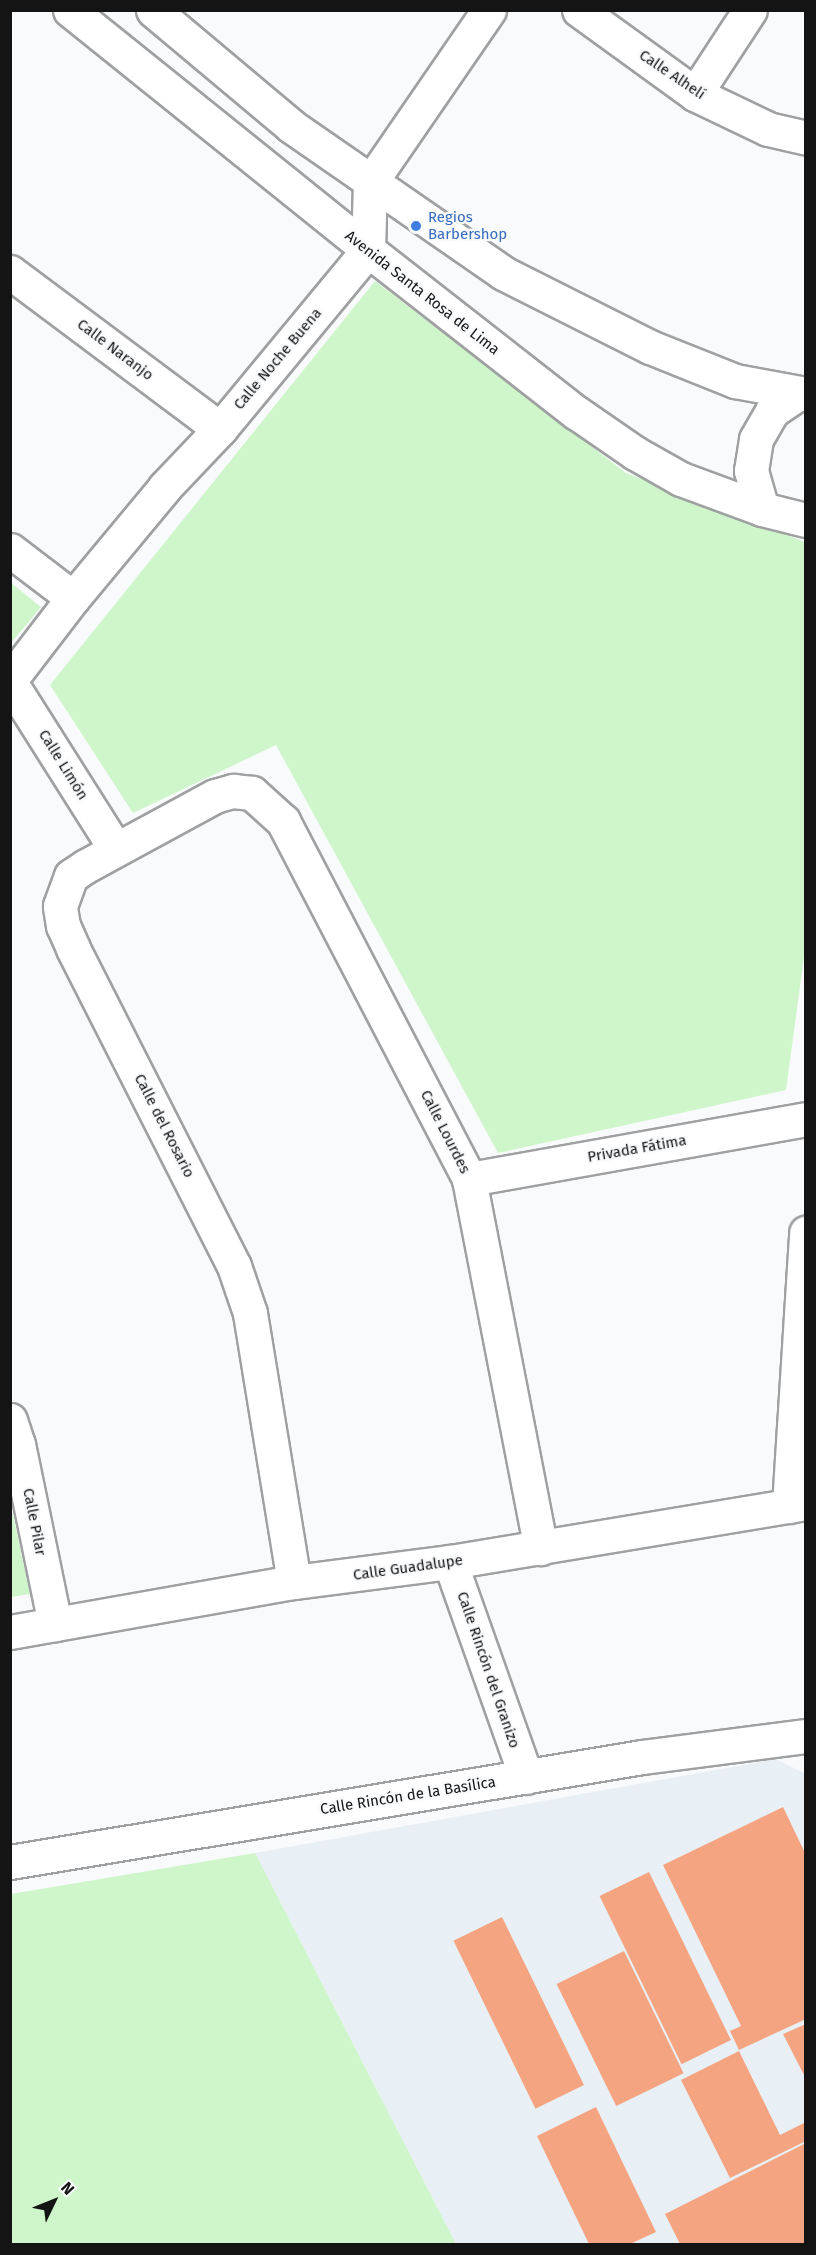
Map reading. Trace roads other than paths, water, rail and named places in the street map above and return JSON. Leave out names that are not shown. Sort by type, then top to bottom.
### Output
[{"type":"street","name":"Avenida Santa Rosa de Lima","points":[[70,10],[368,250],[577,413],[635,453],[681,479],[762,509],[806,520]]},
{"type":"street","points":[[153,10],[291,126],[369,183],[503,273],[651,347],[735,381],[802,393]]},
{"type":"street","points":[[368,250],[369,183],[489,10]]},
{"type":"street","name":"Calle Alhelí","points":[[579,10],[695,94],[768,129],[806,138]]},
{"type":"street","points":[[695,94],[750,10]]},
{"type":"street","name":"Calle Noche Buena","points":[[10,681],[73,598],[165,487],[220,429],[368,250]]},
{"type":"street","name":"Calle Naranjo","points":[[10,272],[220,429]]},
{"type":"street","points":[[762,509],[751,471],[756,439],[772,411],[802,393]]},
{"type":"street","points":[[10,549],[73,598]]},
{"type":"street","name":"Calle Limón","points":[[10,681],[116,848]]},
{"type":"street","name":"Calle del Rosario","points":[[252,793],[233,790],[215,796],[116,848],[71,876],[60,906],[63,926],[234,1266],[250,1313],[294,1582]]},
{"type":"street","name":"Calle Lourdes","points":[[252,793],[283,821],[469,1179],[541,1548]]},
{"type":"street","name":"Privada Fátima","points":[[469,1179],[806,1119]]},
{"type":"street","points":[[797,1505],[806,1233]]},
{"type":"street","name":"Calle Pilar","points":[[10,1420],[18,1444],[55,1624]]},
{"type":"street","name":"Calle Guadalupe","points":[[10,1632],[294,1582],[450,1563],[797,1505]]},
{"type":"street","name":"Calle Rincón del Granizo","points":[[450,1563],[526,1777]]},
{"type":"street","name":"Calle Rincón de la Basílica","points":[[10,1862],[642,1757],[806,1736]]},
{"type":"place","name":"Regios Barbershop","points":[[416,226]]}]
